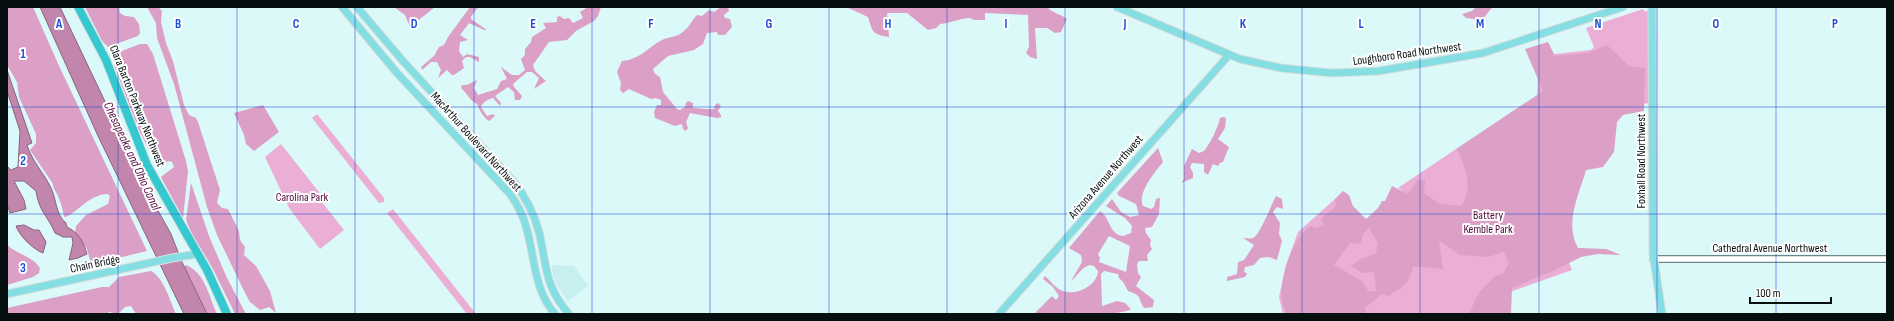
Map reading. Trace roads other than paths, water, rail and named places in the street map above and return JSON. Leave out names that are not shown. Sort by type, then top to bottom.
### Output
[{"type":"highway","name":"Clara Barton Parkway Northwest","points":[[78,7],[106,60],[147,165],[198,254],[227,314]]},
{"type":"main road","name":"MacArthur Boulevard Northwest","points":[[342,7],[397,73],[505,187],[513,198],[526,226],[538,285],[544,299],[555,314]]},
{"type":"main road","name":"MacArthur Boulevard Northwest","points":[[357,7],[402,60],[519,188],[529,205],[536,223],[550,286],[555,296],[569,314]]},
{"type":"main road","name":"Loughboro Road Northwest","points":[[1117,7],[1229,55],[1281,68],[1308,72],[1347,73],[1379,71],[1495,50],[1623,7]]},
{"type":"main road","name":"Foxhall Road Northwest","points":[[1652,7],[1653,259],[1662,314]]},
{"type":"main road","name":"Arizona Avenue Northwest","points":[[999,314],[1229,55]]},
{"type":"main road","name":"Chain Bridge","points":[[7,294],[198,254]]},
{"type":"street","name":"Cathedral Avenue Northwest","points":[[1653,259],[1887,259]]},
{"type":"water label","name":"Chesapeake and Ohio Canal","points":[[132,156]]},
{"type":"park label","name":"Carolina Park","points":[[302,197]]},
{"type":"park label","name":"Battery Kemble Park","points":[[1488,222]]}]
